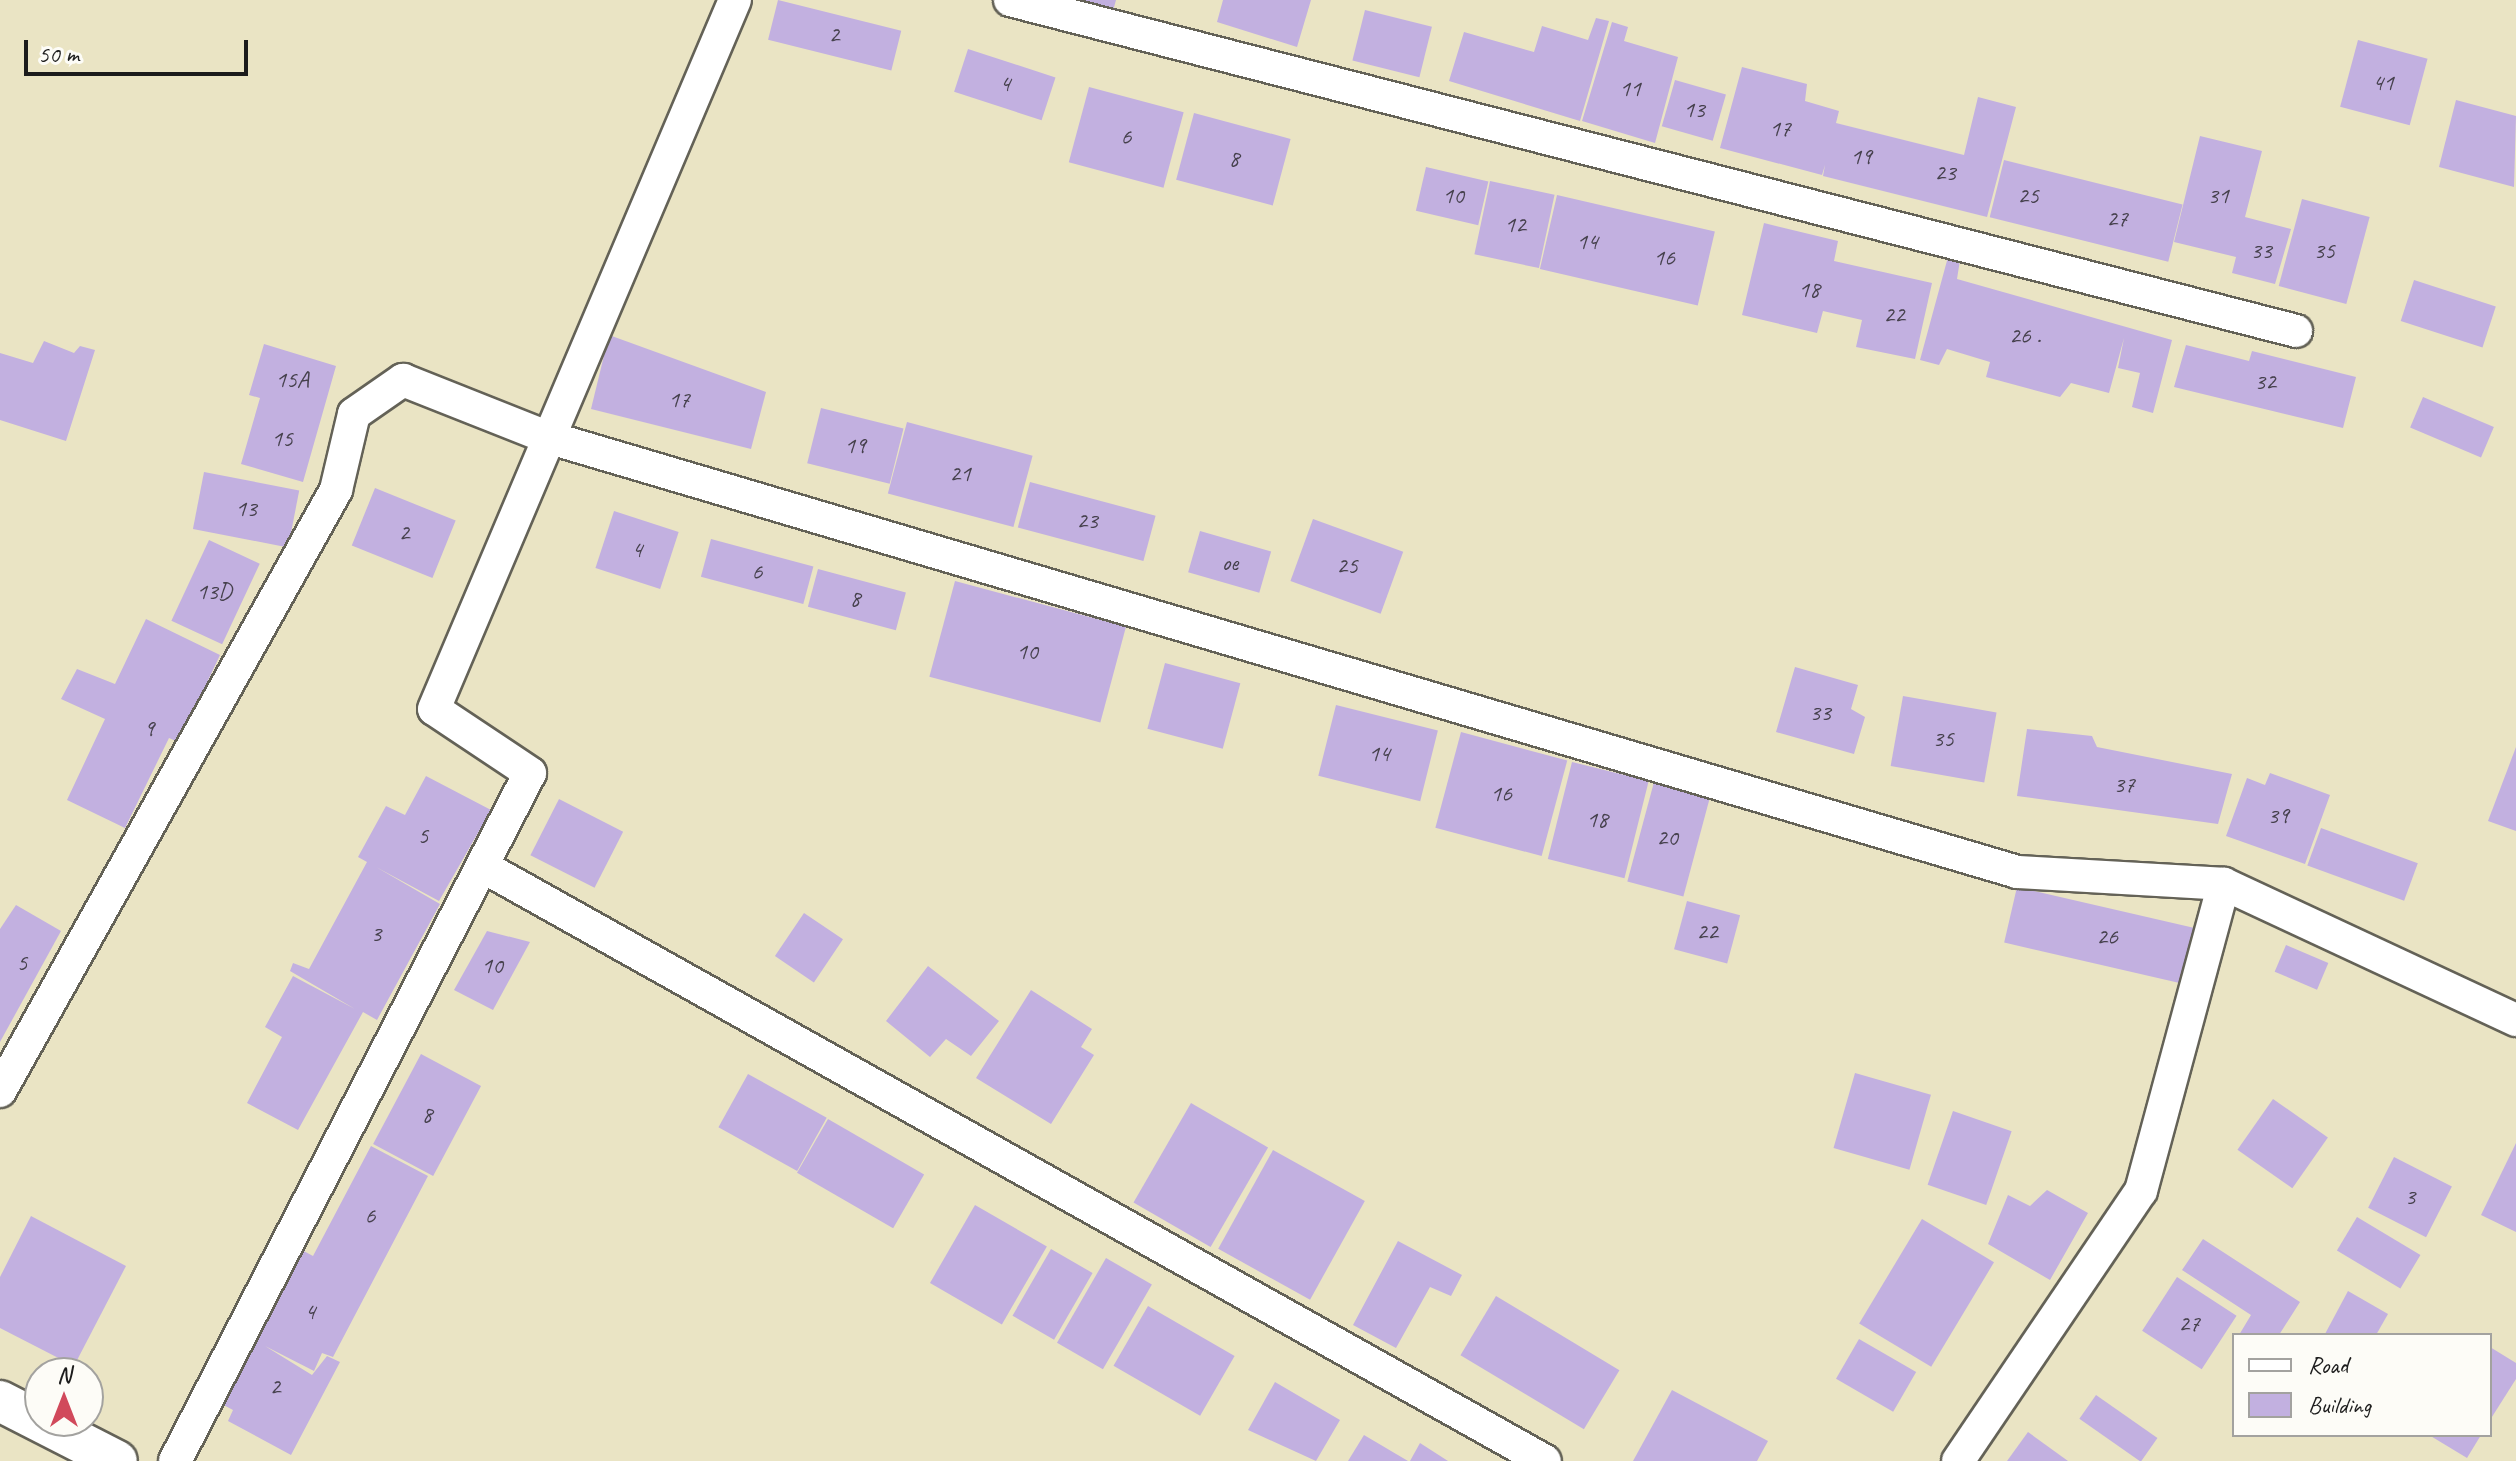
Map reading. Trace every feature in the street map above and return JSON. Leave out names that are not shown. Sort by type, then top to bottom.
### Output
[{"type":"street","points":[[175,1461],[530,773],[434,709],[735,0]]},
{"type":"street","points":[[1010,0],[2296,331]]},
{"type":"street","points":[[0,1091],[336,490],[354,414],[403,380],[547,437],[2017,872],[2224,884],[2516,1020]]},
{"type":"street","points":[[482,866],[1545,1461]]},
{"type":"street","points":[[1958,1461],[2141,1191],[2224,884]]},
{"type":"street","points":[[0,1401],[117,1461]]},
{"type":"building","points":[[778,0],[901,31],[891,71],[768,40]]},
{"type":"building","points":[[1080,0],[1116,0],[1113,11]]},
{"type":"building","points":[[1223,0],[1311,0],[1297,47],[1217,22]]},
{"type":"building","points":[[1365,10],[1432,27],[1419,77],[1352,60]]},
{"type":"building","points":[[1596,18],[1609,21],[1580,121],[1449,81],[1464,32],[1534,52],[1542,26],[1588,40]]},
{"type":"building","points":[[1612,22],[1628,27],[1624,41],[1678,57],[1655,143],[1582,121]]},
{"type":"building","points":[[2358,40],[2428,59],[2410,125],[2340,107]]},
{"type":"building","points":[[968,49],[1055,77],[1042,120],[954,92]]},
{"type":"building","points":[[1742,67],[1807,84],[1805,101],[1839,111],[1836,123],[1964,155],[1978,97],[2016,107],[1987,217],[1823,176],[1825,165],[1822,175],[1720,148]]},
{"type":"building","points":[[1675,80],[1726,95],[1713,141],[1662,126]]},
{"type":"building","points":[[1089,87],[1184,112],[1163,188],[1069,162]]},
{"type":"building","points":[[2456,100],[2516,116],[2514,187],[2439,167]]},
{"type":"building","points":[[1194,113],[1291,139],[1273,206],[1176,180]]},
{"type":"building","points":[[2200,136],[2262,151],[2245,217],[2291,229],[2275,284],[2232,273],[2236,257],[2174,242]]},
{"type":"building","points":[[2004,160],[2183,205],[2168,262],[1990,217]]},
{"type":"building","points":[[1426,167],[1488,181],[1478,225],[1416,211]]},
{"type":"building","points":[[1490,181],[1555,195],[1539,268],[1474,254]]},
{"type":"building","points":[[1557,195],[1715,231],[1698,305],[1540,269]]},
{"type":"building","points":[[2302,199],[2370,217],[2346,304],[2279,286]]},
{"type":"building","points":[[1764,223],[1838,241],[1834,261],[1932,283],[1915,359],[1856,347],[1862,320],[1823,311],[1817,333],[1742,315]]},
{"type":"building","points":[[1948,257],[1960,260],[1957,279],[2172,340],[2153,413],[2132,407],[2140,373],[2118,368],[2124,338],[2109,393],[2071,383],[2060,397],[1986,377],[1990,362],[1947,349],[1939,365],[1920,360]]},
{"type":"building","points":[[2414,280],[2496,307],[2483,347],[2401,321]]},
{"type":"building","points":[[609,335],[766,392],[751,449],[591,409]]},
{"type":"building","points":[[44,341],[74,353],[80,346],[95,350],[66,441],[0,420],[0,353],[33,363]]},
{"type":"building","points":[[264,344],[336,366],[303,482],[241,464],[260,398],[249,395]]},
{"type":"building","points":[[2186,345],[2249,361],[2252,351],[2356,377],[2343,428],[2174,387]]},
{"type":"building","points":[[2423,397],[2494,427],[2481,457],[2410,427]]},
{"type":"building","points":[[821,408],[903,429],[890,484],[807,463]]},
{"type":"building","points":[[907,422],[1033,456],[1013,527],[888,493]]},
{"type":"building","points":[[204,472],[299,491],[288,547],[193,529]]},
{"type":"building","points":[[1030,482],[1156,516],[1143,561],[1018,527]]},
{"type":"building","points":[[375,488],[456,521],[432,578],[352,545]]},
{"type":"building","points":[[614,511],[679,532],[660,589],[595,568]]},
{"type":"building","points":[[1313,519],[1403,552],[1381,614],[1290,581]]},
{"type":"building","points":[[1200,531],[1271,551],[1259,593],[1188,572]]},
{"type":"building","points":[[711,539],[813,566],[803,604],[701,577]]},
{"type":"building","points":[[209,540],[260,564],[222,644],[171,621]]},
{"type":"building","points":[[818,569],[906,593],[896,630],[808,607]]},
{"type":"building","points":[[955,581],[1126,627],[1100,722],[929,677]]},
{"type":"building","points":[[146,619],[220,655],[192,714],[201,720],[190,747],[169,738],[125,828],[67,800],[105,719],[61,699],[77,669],[115,684]]},
{"type":"building","points":[[1165,663],[1240,683],[1223,749],[1147,729]]},
{"type":"building","points":[[1795,667],[1858,685],[1851,709],[1865,717],[1854,754],[1776,732]]},
{"type":"building","points":[[1903,696],[1997,712],[1984,782],[1891,766]]},
{"type":"building","points":[[1336,705],[1438,730],[1420,801],[1318,776]]},
{"type":"building","points":[[2027,729],[2092,736],[2097,747],[2232,774],[2218,824],[2017,796]]},
{"type":"building","points":[[1461,732],[1567,760],[1542,856],[1435,828]]},
{"type":"building","points":[[2516,747],[2516,831],[2488,821]]},
{"type":"building","points":[[1572,762],[1649,781],[1624,878],[1548,859]]},
{"type":"building","points":[[2270,773],[2330,795],[2305,864],[2226,836],[2247,778],[2265,785]]},
{"type":"building","points":[[426,776],[491,810],[439,901],[376,867],[440,904],[377,1020],[363,1012],[298,1130],[247,1103],[282,1037],[265,1027],[293,976],[355,1009],[290,971],[293,963],[309,969],[367,862],[358,857],[386,806],[405,815]]},
{"type":"building","points":[[1654,782],[1710,797],[1683,897],[1627,881]]},
{"type":"building","points":[[559,799],[623,832],[595,888],[530,855]]},
{"type":"building","points":[[2321,828],[2418,863],[2404,901],[2307,866]]},
{"type":"building","points":[[2017,887],[2212,932],[2199,988],[2004,943]]},
{"type":"building","points":[[1687,901],[1740,915],[1727,964],[1674,949]]},
{"type":"building","points":[[16,905],[61,931],[0,1042],[0,929]]},
{"type":"building","points":[[804,913],[843,939],[814,982],[775,956]]},
{"type":"building","points":[[487,931],[530,942],[493,1010],[454,990]]},
{"type":"building","points":[[2286,945],[2328,963],[2317,990],[2275,972]]},
{"type":"building","points":[[928,966],[999,1021],[971,1056],[946,1039],[930,1057],[886,1021]]},
{"type":"building","points":[[1031,990],[1092,1029],[1081,1047],[1094,1055],[1051,1124],[976,1078]]},
{"type":"building","points":[[421,1054],[481,1086],[433,1176],[373,1144]]},
{"type":"building","points":[[1855,1073],[1931,1095],[1909,1170],[1834,1148]]},
{"type":"building","points":[[748,1074],[827,1118],[797,1171],[718,1127]]},
{"type":"building","points":[[2273,1099],[2328,1137],[2292,1188],[2237,1150]]},
{"type":"building","points":[[1191,1103],[1268,1148],[1211,1247],[1134,1203]]},
{"type":"building","points":[[1953,1111],[2012,1131],[1986,1205],[1928,1185]]},
{"type":"building","points":[[828,1119],[924,1174],[893,1228],[797,1173]]},
{"type":"building","points":[[2516,1143],[2516,1232],[2481,1215]]},
{"type":"building","points":[[371,1146],[428,1176],[333,1357],[322,1353],[314,1371],[265,1346],[312,1375],[327,1356],[340,1362],[291,1455],[228,1421],[233,1410],[216,1401],[298,1248],[313,1256]]},
{"type":"building","points":[[1273,1150],[1365,1201],[1310,1300],[1218,1249]]},
{"type":"building","points":[[2394,1157],[2452,1187],[2426,1237],[2368,1208]]},
{"type":"building","points":[[2047,1190],[2088,1213],[2050,1280],[1988,1244],[2008,1195],[2030,1206]]},
{"type":"building","points":[[975,1205],[1047,1246],[1002,1324],[930,1283]]},
{"type":"building","points":[[31,1216],[126,1266],[79,1357],[56,1357],[0,1328],[0,1277]]},
{"type":"building","points":[[2357,1217],[2420,1255],[2400,1289],[2337,1250]]},
{"type":"building","points":[[1922,1219],[1994,1262],[1931,1367],[1859,1324]]},
{"type":"building","points":[[2203,1239],[2300,1302],[2280,1333],[2240,1333],[2251,1315],[2182,1270]]},
{"type":"building","points":[[1398,1241],[1462,1275],[1451,1296],[1430,1287],[1396,1348],[1353,1325]]},
{"type":"building","points":[[1051,1249],[1093,1273],[1054,1340],[1012,1316]]},
{"type":"building","points":[[1106,1258],[1152,1284],[1103,1369],[1057,1343]]},
{"type":"building","points":[[2177,1277],[2237,1316],[2202,1369],[2142,1331]]},
{"type":"building","points":[[2348,1291],[2388,1314],[2377,1333],[2326,1333]]},
{"type":"building","points":[[1496,1296],[1619,1370],[1584,1429],[1460,1355]]},
{"type":"building","points":[[1148,1306],[1235,1356],[1200,1416],[1114,1366]]},
{"type":"building","points":[[1859,1339],[1916,1372],[1893,1412],[1836,1379]]},
{"type":"building","points":[[2492,1348],[2516,1363],[2516,1379],[2492,1417]]},
{"type":"building","points":[[1275,1382],[1340,1420],[1316,1461],[1248,1430]]},
{"type":"building","points":[[1672,1390],[1768,1441],[1757,1461],[1633,1461]]},
{"type":"building","points":[[2096,1395],[2157,1438],[2140,1461],[2079,1419]]},
{"type":"building","points":[[2028,1432],[2068,1461],[2007,1461]]},
{"type":"building","points":[[1364,1435],[1408,1461],[1348,1461]]},
{"type":"building","points":[[2432,1437],[2480,1437],[2467,1458]]},
{"type":"building","points":[[1420,1443],[1448,1461],[1410,1461]]}]
